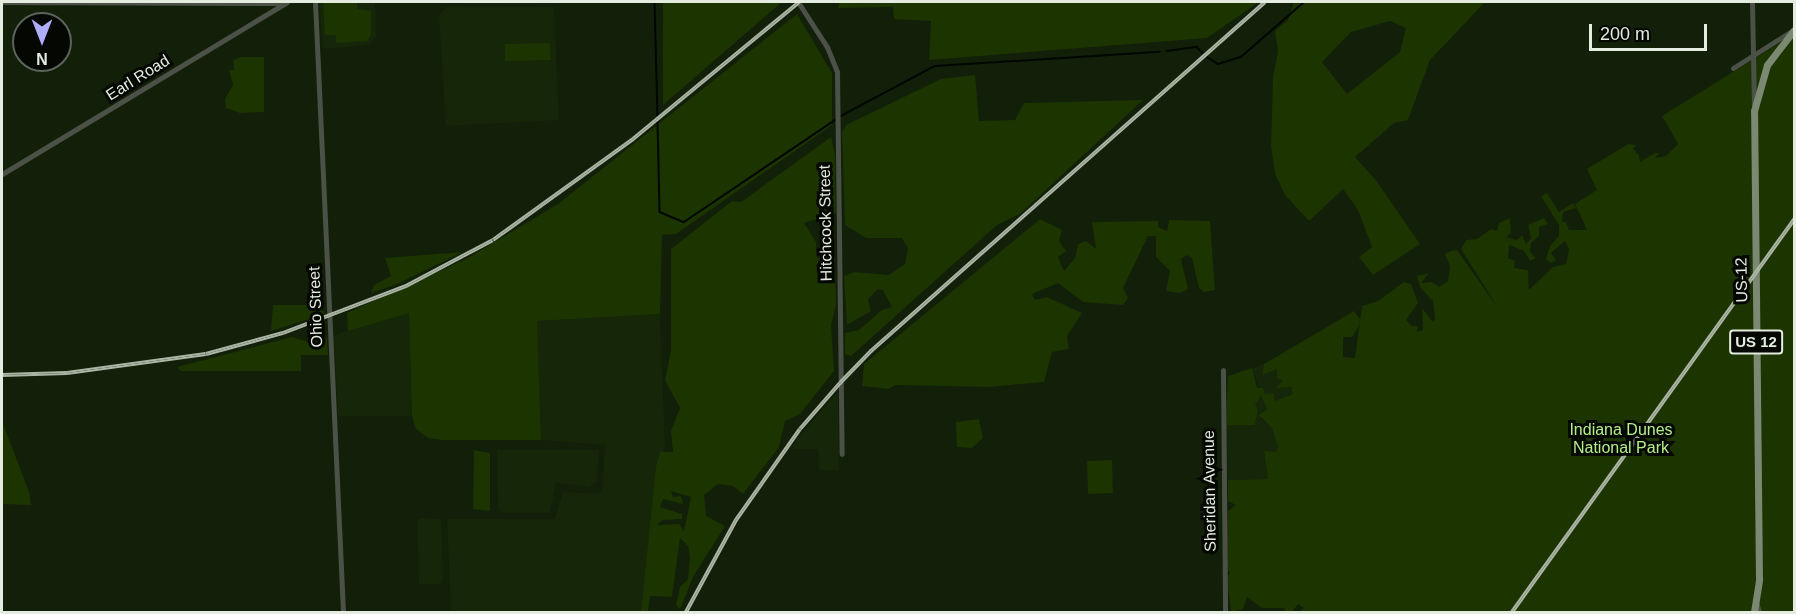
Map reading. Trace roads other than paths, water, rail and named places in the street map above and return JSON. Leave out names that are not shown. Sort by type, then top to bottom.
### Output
[{"type":"main road","name":"US-12","points":[[1754,612],[1756,602],[1754,111],[1767,64],[1794,29]]},
{"type":"street","points":[[2,2],[286,2]]},
{"type":"street","name":"Earl Road","points":[[2,174],[286,2]]},
{"type":"street","name":"Ohio Street","points":[[315,2],[343,612]]},
{"type":"street","name":"Hitchcock Street","points":[[798,2],[827,47],[837,72],[842,454]]},
{"type":"street","points":[[1752,2],[1754,111]]},
{"type":"street","points":[[1734,68],[1794,29]]},
{"type":"street","name":"Sheridan Avenue","points":[[1223,370],[1226,612]]},
{"type":"street","points":[[1756,602],[1759,612]]},
{"type":"waterway","points":[[655,2],[658,116]]},
{"type":"waterway","points":[[1207,57],[1218,64],[1241,57],[1304,2]]},
{"type":"waterway","points":[[1167,51],[1197,47],[1203,53]]},
{"type":"waterway","points":[[841,116],[935,66],[1160,52]]},
{"type":"waterway","points":[[658,122],[660,212],[684,222],[835,120]]},
{"type":"railway","points":[[2,375],[67,373],[206,354],[283,333],[406,286],[493,240],[633,139],[799,2]]},
{"type":"railway","points":[[686,612],[736,520],[800,429],[840,383],[871,351],[1265,2]]},
{"type":"railway","points":[[1512,612],[1794,219]]},
{"type":"park label","name":"Indiana Dunes National Park","points":[[1621,439]]}]
